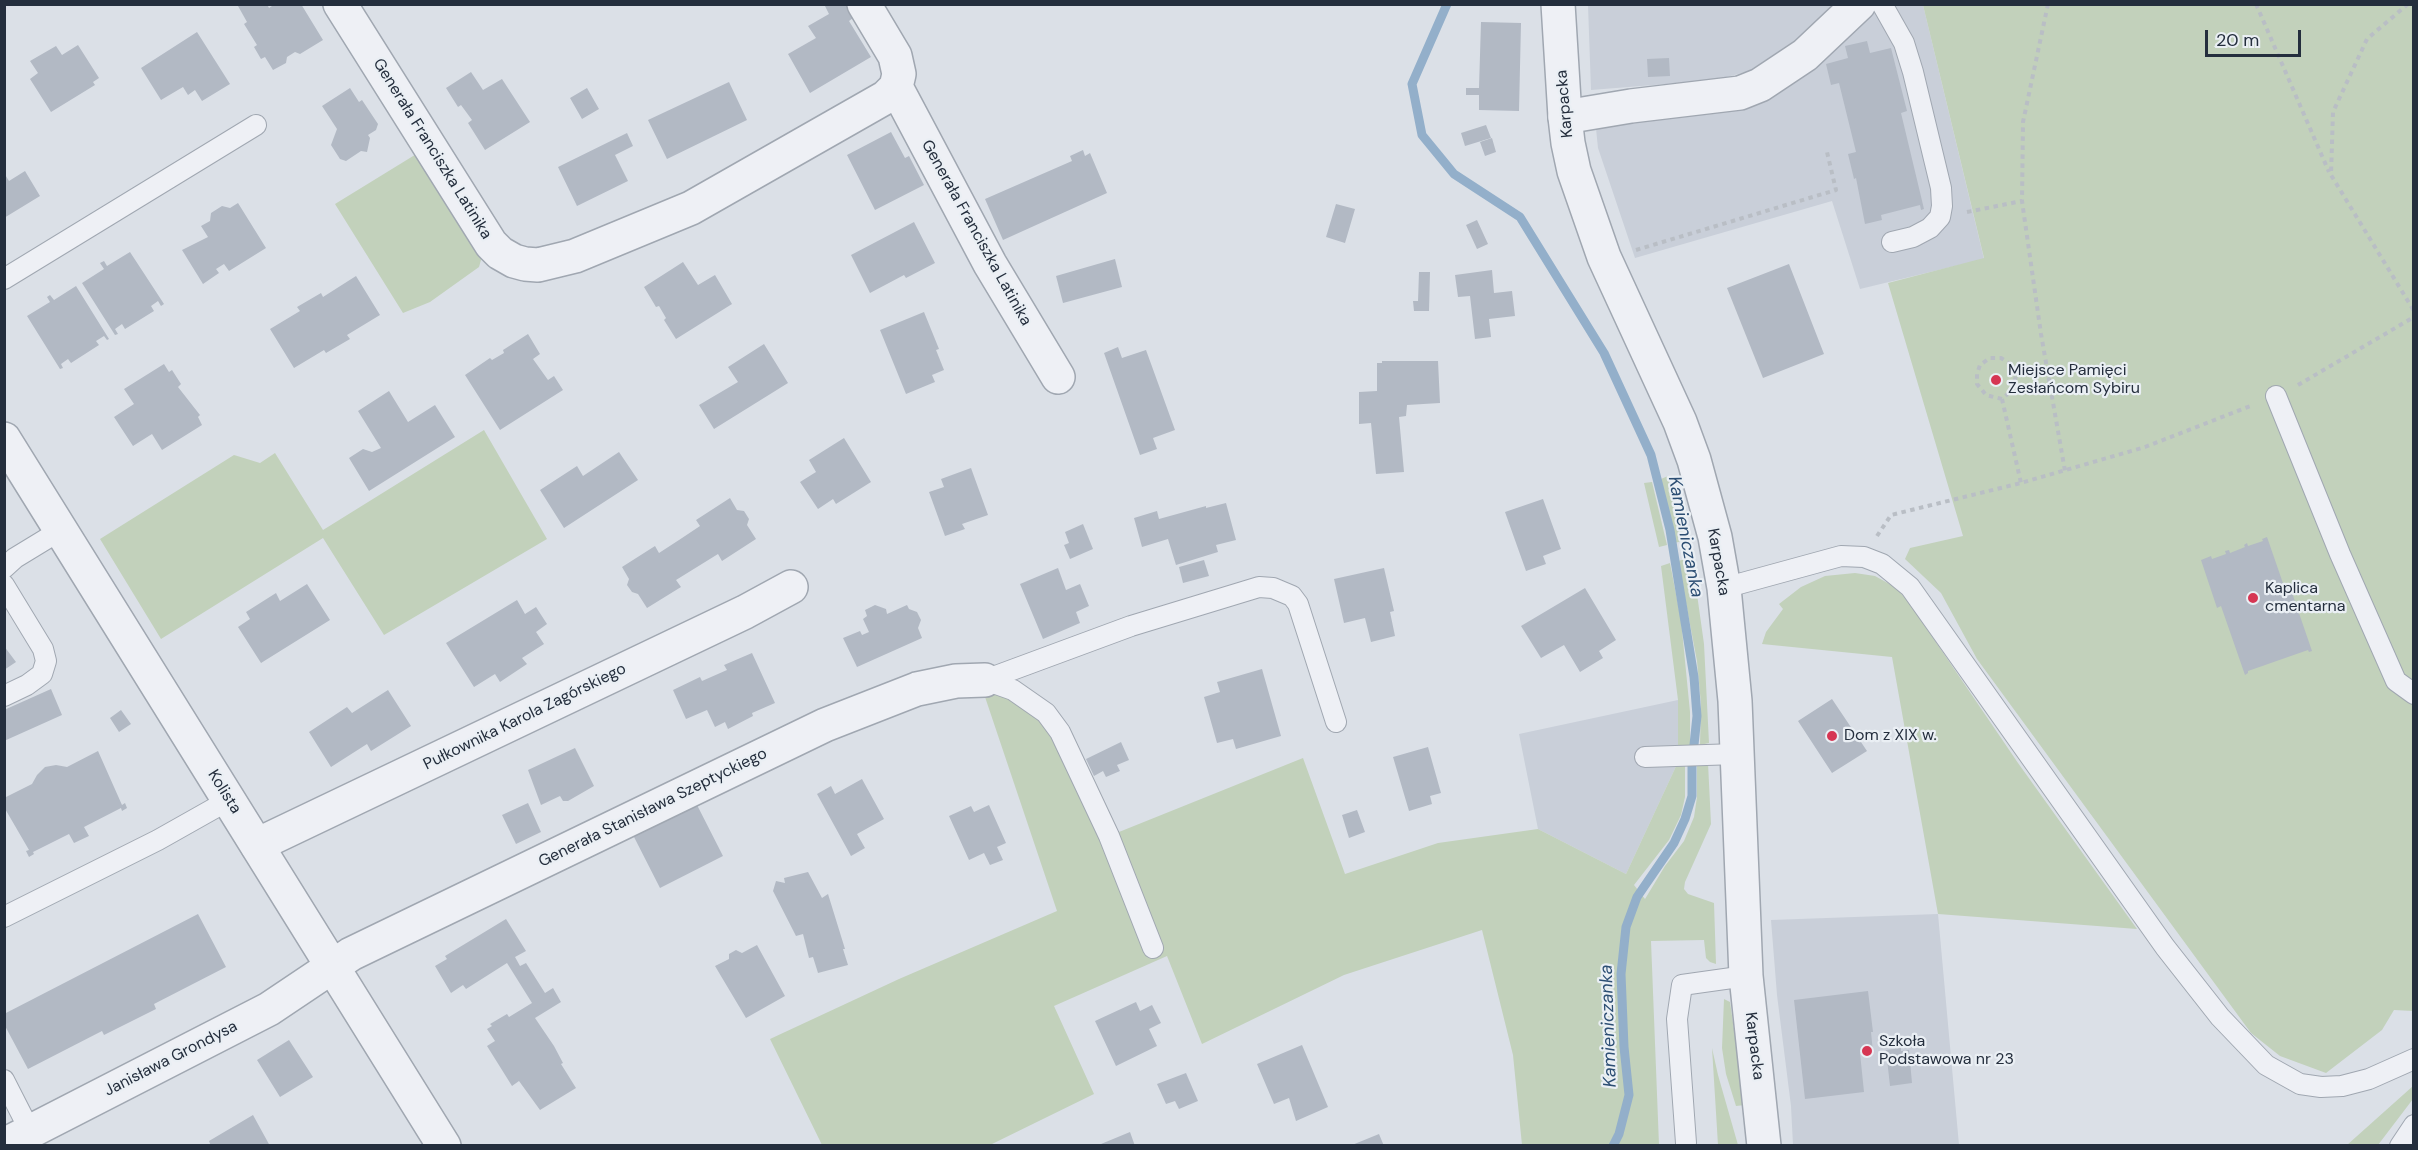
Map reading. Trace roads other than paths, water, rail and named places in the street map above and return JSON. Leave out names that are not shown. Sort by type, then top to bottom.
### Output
[{"type":"street","name":"Generała Franciszka Latinika","points":[[340,4],[491,244],[500,253],[525,264],[537,265],[575,256],[691,208],[886,97],[896,87],[899,74],[895,56],[864,4]]},
{"type":"street","name":"Karpacka","points":[[1558,4],[1565,117],[1574,171],[1604,257],[1680,422],[1694,460],[1715,537],[1732,655],[1722,754],[1764,1146]]},
{"type":"street","points":[[1565,117],[1631,106],[1740,93],[1760,85],[1805,55],[1829,35],[1859,4]]},
{"type":"street","name":"Generała Franciszka Latinika","points":[[896,87],[990,264],[1058,377]]},
{"type":"street","name":"Kolista","points":[[4,439],[444,1146]]},
{"type":"street","name":"Pułkownika Karola Zagórskiego","points":[[257,845],[745,612],[791,587]]},
{"type":"street","name":"Generała Stanisława Szeptyckiego","points":[[333,967],[351,954],[825,725],[917,689],[956,681],[985,680]]},
{"type":"street","name":"Janisława Grondysa","points":[[17,1138],[269,1009],[333,967]]},
{"type":"lane","points":[[1882,4],[1904,43],[1941,188],[1940,217],[1930,228],[1913,237],[1892,242]]},
{"type":"lane","points":[[4,279],[256,126]]},
{"type":"lane","points":[[2276,396],[2340,554],[2396,681],[2414,694]]},
{"type":"lane","points":[[4,568],[15,558],[61,530]]},
{"type":"lane","points":[[1724,588],[1841,556],[1864,557],[1882,564],[1910,587],[2165,947],[2220,1017],[2266,1065],[2300,1084],[2331,1087],[2369,1079],[2414,1059]]},
{"type":"lane","points":[[4,585],[43,649],[46,661],[42,674],[27,686],[4,696]]},
{"type":"lane","points":[[985,680],[1131,626],[1259,587],[1273,588],[1292,596],[1298,604],[1336,722]]},
{"type":"lane","points":[[985,680],[1013,690],[1046,713],[1060,732],[1109,836],[1153,948]]},
{"type":"lane","points":[[1644,757],[1722,754]]},
{"type":"lane","points":[[4,917],[158,840],[229,800]]},
{"type":"lane","points":[[1686,1143],[1677,1018],[1682,985],[1746,976]]},
{"type":"lane","points":[[4,1080],[17,1138]]},
{"type":"lane","points":[[2400,1146],[2414,1125]]},
{"type":"waterway","name":"Kamieniczanka","points":[[1447,4],[1412,84],[1422,135],[1454,174],[1520,217],[1604,353],[1651,455],[1670,530],[1694,677],[1697,716],[1692,764],[1692,796],[1674,843],[1637,897],[1626,927],[1621,974],[1624,1047],[1629,1095],[1619,1134],[1613,1146]]},
{"type":"place","name":"Miejsce Pamięci Zesłańcom Sybiru","points":[[1996,380]]},
{"type":"place","name":"Kaplica cmentarna","points":[[2253,598]]},
{"type":"place","name":"Dom z XIX w.","points":[[1832,736]]},
{"type":"place","name":"Szkoła Podstawowa nr 23","points":[[1867,1051]]}]
